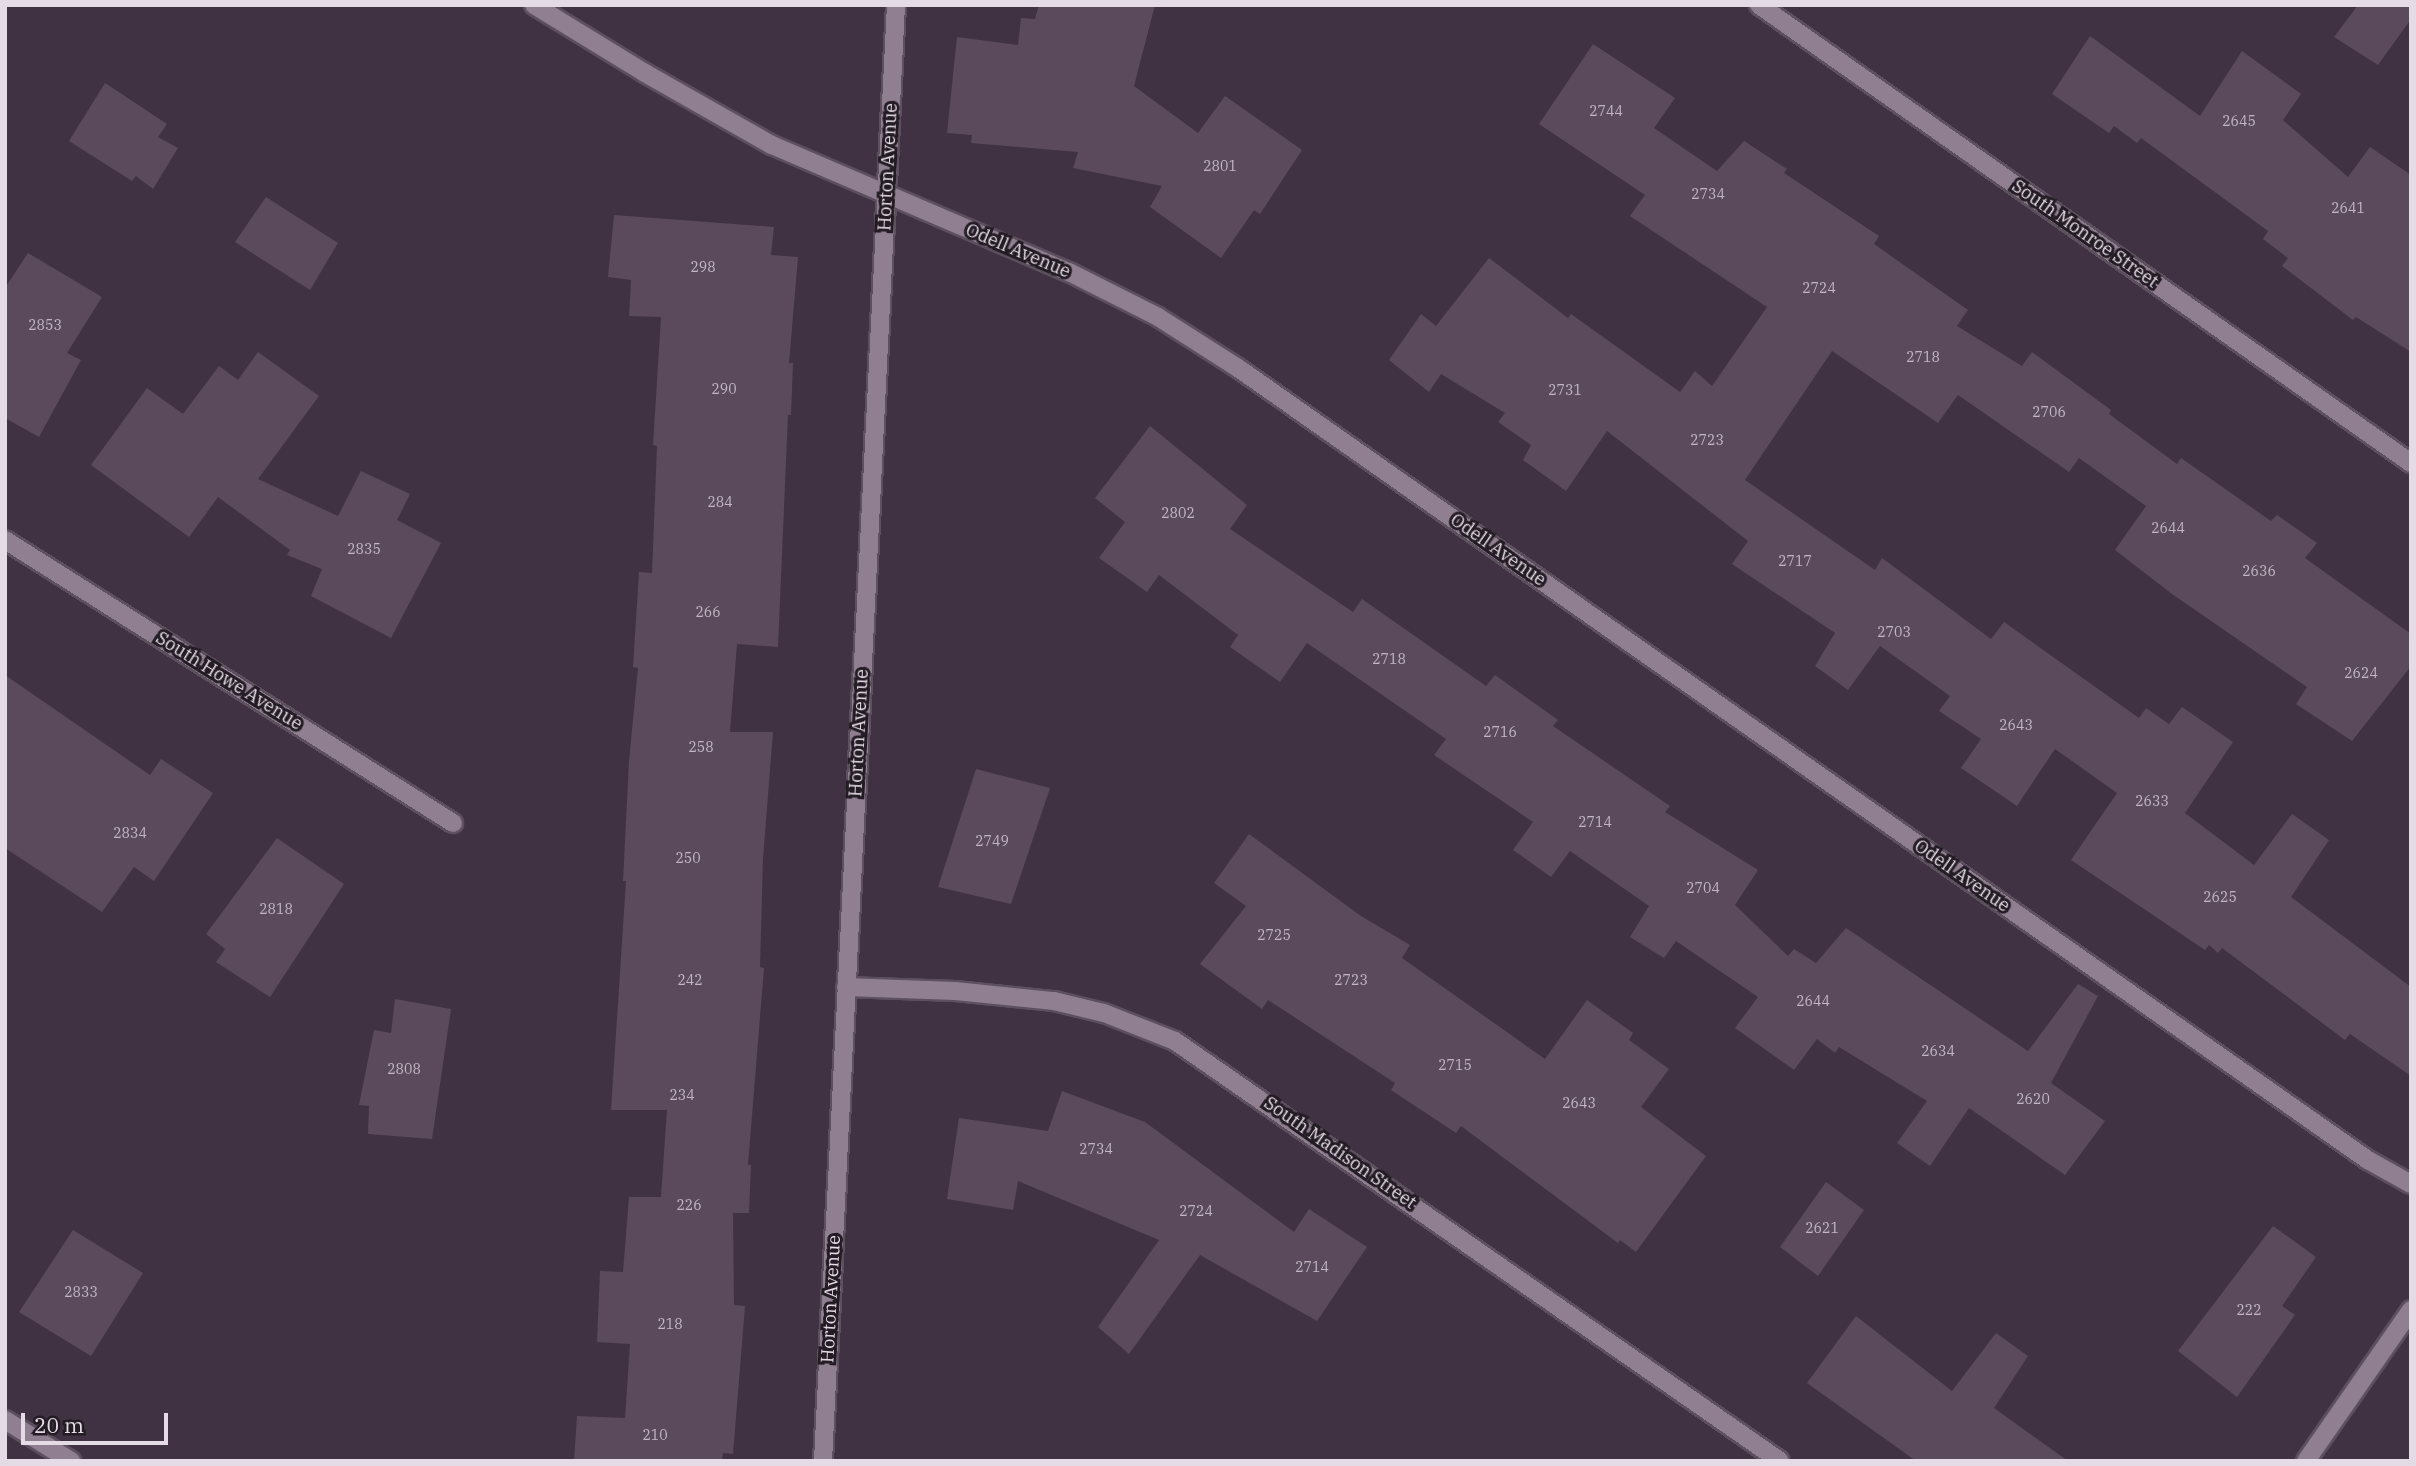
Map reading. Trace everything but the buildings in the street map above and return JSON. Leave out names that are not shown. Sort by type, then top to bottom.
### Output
[{"type":"street","name":"Odell Avenue","points":[[534,5],[645,73],[772,145],[1069,272],[1158,317],[1204,346],[2357,1152],[2411,1184]]},
{"type":"street","name":"Horton Avenue","points":[[823,1461],[896,5]]},
{"type":"street","name":"South Monroe Street","points":[[1759,5],[2411,463]]},
{"type":"street","name":"South Howe Avenue","points":[[5,540],[453,823]]},
{"type":"street","name":"South Madison Street","points":[[846,987],[955,991],[1054,1001],[1104,1013],[1175,1041],[1780,1461]]},
{"type":"street","points":[[2306,1461],[2411,1310]]},
{"type":"street","points":[[5,1420],[71,1461]]}]
